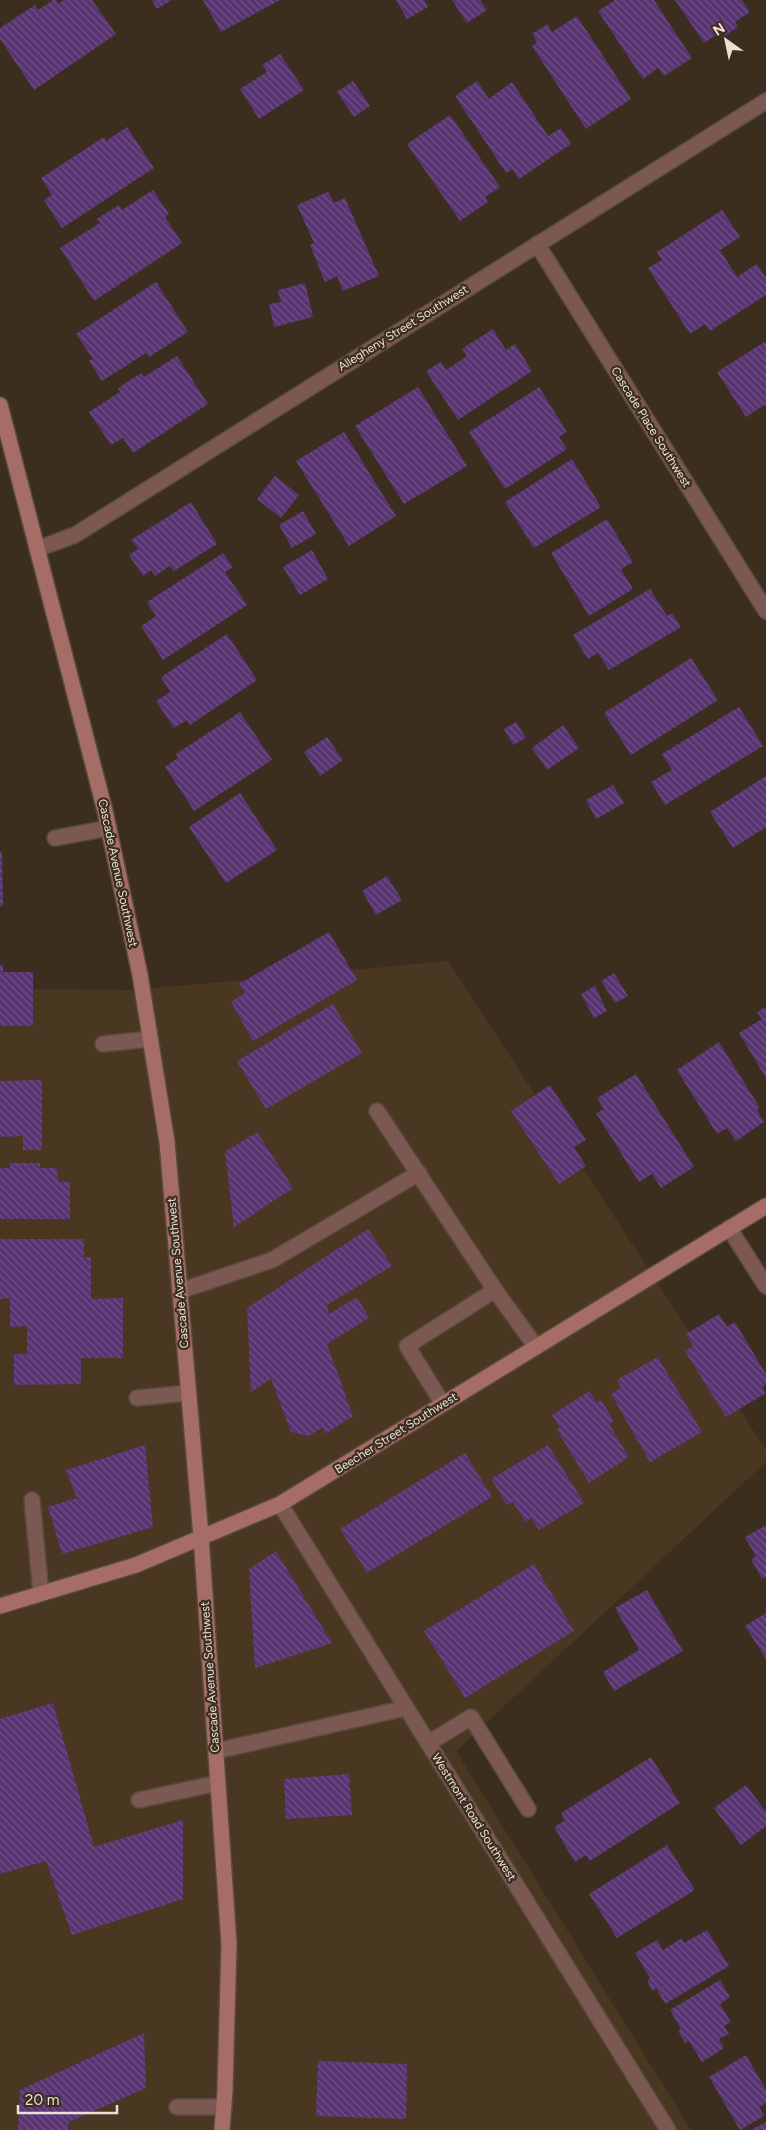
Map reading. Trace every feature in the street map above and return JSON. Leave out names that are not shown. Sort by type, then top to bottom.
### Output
[{"type":"main road","name":"Cascade Avenue Southwest","points":[[0,406],[3,433],[37,549],[109,828],[140,975],[167,1142],[201,1536],[229,1944],[222,2130]]},
{"type":"main road","name":"Beecher Street Southwest","points":[[0,1606],[136,1565],[280,1504],[766,1206]]},
{"type":"street","name":"Allegheny Street Southwest","points":[[37,549],[75,535],[766,101]]},
{"type":"street","name":"Cascade Place Southwest","points":[[537,244],[766,611]]},
{"type":"street","points":[[54,838],[109,828]]},
{"type":"street","points":[[103,1044],[150,1039]]},
{"type":"street","points":[[377,1112],[419,1172],[495,1290],[536,1347]]},
{"type":"street","points":[[180,1291],[272,1260],[419,1172]]},
{"type":"street","points":[[729,1228],[766,1286]]},
{"type":"street","points":[[443,1404],[407,1346],[495,1290]]},
{"type":"street","points":[[137,1398],[188,1393]]},
{"type":"street","points":[[32,1500],[41,1593]]},
{"type":"street","name":"Westmont Road Southwest","points":[[280,1504],[668,2130]]},
{"type":"street","points":[[216,1751],[406,1708]]},
{"type":"street","points":[[428,1743],[472,1717],[528,1810]]},
{"type":"street","points":[[139,1800],[218,1783]]},
{"type":"street","points":[[176,2108],[224,2107]]},
{"type":"shaded area","points":[[448,961],[766,1450],[766,1462],[456,1751],[691,2130],[0,2130],[0,989],[135,990]]},
{"type":"building","points":[[56,0],[58,4],[64,0],[92,0],[116,34],[34,90],[0,39],[0,28],[35,5],[38,10]]},
{"type":"building","points":[[152,0],[172,0],[157,9]]},
{"type":"building","points":[[203,0],[280,0],[221,32]]},
{"type":"building","points":[[396,0],[424,0],[428,7],[407,19]]},
{"type":"building","points":[[452,0],[480,0],[487,10],[467,23]]},
{"type":"building","points":[[615,0],[654,0],[692,58],[664,76],[658,68],[643,79],[598,11]]},
{"type":"building","points":[[675,0],[742,0],[750,12],[735,22],[738,27],[722,38],[719,33],[704,43]]},
{"type":"building","points":[[577,16],[631,99],[586,129],[532,46],[537,42],[532,34],[548,24],[552,32]]},
{"type":"building","points":[[280,54],[304,90],[259,119],[240,89],[267,72],[262,65]]},
{"type":"building","points":[[353,81],[370,106],[354,117],[337,92]]},
{"type":"building","points":[[477,81],[489,99],[512,82],[548,136],[561,128],[571,144],[519,179],[512,169],[506,173],[455,96]]},
{"type":"building","points":[[450,115],[500,187],[485,197],[488,202],[460,221],[407,144]]},
{"type":"building","points":[[127,127],[154,168],[62,228],[44,200],[52,195],[41,178],[104,137],[106,141]]},
{"type":"building","points":[[153,190],[169,214],[165,217],[182,243],[94,301],[60,248],[100,223],[97,219],[119,205],[122,210]]},
{"type":"building","points":[[328,192],[334,203],[345,198],[379,276],[343,291],[337,276],[325,282],[310,245],[314,243],[297,205]]},
{"type":"building","points":[[722,210],[740,237],[720,250],[737,277],[757,264],[766,278],[766,295],[710,331],[705,324],[690,334],[648,268],[662,260],[657,252]]},
{"type":"building","points":[[156,282],[188,332],[149,357],[146,353],[102,381],[89,361],[93,359],[76,334]]},
{"type":"building","points":[[305,283],[313,317],[274,327],[269,304],[281,302],[278,290]]},
{"type":"building","points":[[493,329],[506,350],[515,344],[532,371],[458,420],[426,371],[441,362],[446,370],[467,356],[462,349]]},
{"type":"building","points":[[766,341],[766,404],[746,417],[717,372]]},
{"type":"building","points":[[177,356],[208,404],[133,453],[123,438],[111,445],[89,412],[120,392],[118,388],[141,373],[144,377]]},
{"type":"building","points":[[418,387],[467,466],[404,504],[355,426]]},
{"type":"building","points":[[539,387],[567,432],[559,437],[567,449],[505,489],[469,432]]},
{"type":"building","points":[[344,432],[396,516],[349,546],[296,461]]},
{"type":"building","points":[[572,459],[601,507],[534,548],[505,502]]},
{"type":"building","points":[[275,476],[299,495],[281,518],[257,499]]},
{"type":"building","points":[[191,502],[217,544],[174,571],[170,566],[155,576],[151,570],[143,576],[129,555],[138,549],[131,540]]},
{"type":"building","points":[[303,511],[316,534],[292,548],[279,525]]},
{"type":"building","points":[[607,519],[633,562],[621,569],[633,589],[589,616],[551,553]]},
{"type":"building","points":[[312,550],[328,579],[300,595],[283,567]]},
{"type":"building","points":[[223,553],[233,567],[225,572],[247,605],[163,660],[141,626],[156,616],[147,602]]},
{"type":"building","points":[[650,589],[667,616],[672,613],[681,627],[609,670],[598,653],[588,659],[573,635]]},
{"type":"building","points":[[227,634],[257,680],[190,725],[187,720],[174,728],[156,701],[170,692],[161,677]]},
{"type":"building","points":[[691,658],[718,700],[631,755],[604,713]]},
{"type":"building","points":[[739,707],[763,746],[665,805],[651,782],[672,770],[662,754]]},
{"type":"building","points":[[240,712],[272,760],[194,811],[165,767],[178,758],[176,754]]},
{"type":"building","points":[[516,722],[526,738],[513,745],[504,729]]},
{"type":"building","points":[[563,725],[579,748],[547,770],[532,748]]},
{"type":"building","points":[[327,737],[343,760],[320,776],[304,752]]},
{"type":"building","points":[[766,776],[766,827],[733,848],[710,812]]},
{"type":"building","points":[[613,785],[624,803],[596,819],[586,800]]},
{"type":"building","points":[[240,793],[277,850],[226,883],[189,827]]},
{"type":"building","points":[[2,851],[3,906],[0,906],[0,852]]},
{"type":"building","points":[[387,876],[402,900],[376,915],[362,891]]},
{"type":"building","points":[[329,932],[357,980],[253,1041],[231,1002],[245,993],[239,984]]},
{"type":"building","points":[[0,965],[3,965],[3,972],[33,972],[33,1026],[0,1026]]},
{"type":"building","points":[[614,973],[628,996],[615,1003],[601,981]]},
{"type":"building","points":[[595,986],[607,1011],[594,1018],[581,994]]},
{"type":"building","points":[[333,1004],[362,1053],[266,1109],[237,1061]]},
{"type":"building","points":[[766,1007],[766,1078],[739,1033],[762,1019],[757,1012]]},
{"type":"building","points":[[719,1042],[760,1108],[757,1110],[764,1122],[736,1141],[727,1128],[717,1134],[677,1070]]},
{"type":"building","points":[[636,1074],[694,1167],[661,1188],[652,1174],[639,1182],[596,1113],[604,1109],[597,1098]]},
{"type":"building","points":[[42,1080],[42,1150],[23,1150],[23,1136],[0,1137],[0,1081]]},
{"type":"building","points":[[550,1085],[586,1140],[574,1147],[586,1166],[559,1184],[511,1111]]},
{"type":"building","points":[[257,1132],[293,1188],[234,1227],[225,1152]]},
{"type":"building","points":[[10,1163],[40,1163],[40,1168],[57,1168],[58,1182],[70,1182],[70,1219],[0,1219],[0,1168],[10,1168]]},
{"type":"building","points":[[368,1229],[392,1266],[327,1305],[329,1314],[357,1297],[369,1318],[327,1344],[353,1416],[325,1434],[323,1427],[309,1436],[291,1432],[271,1379],[251,1392],[247,1308]]},
{"type":"building","points":[[0,1239],[84,1239],[84,1257],[91,1257],[91,1299],[123,1298],[123,1358],[81,1358],[81,1384],[14,1385],[14,1354],[27,1354],[27,1326],[10,1327],[10,1298],[0,1299]]},
{"type":"building","points":[[719,1314],[727,1327],[735,1322],[766,1374],[766,1384],[762,1387],[766,1393],[726,1417],[685,1351],[693,1346],[686,1334]]},
{"type":"building","points":[[658,1357],[702,1432],[650,1462],[611,1394],[621,1388],[617,1380]]},
{"type":"building","points":[[589,1391],[597,1403],[601,1400],[614,1421],[609,1424],[629,1457],[589,1483],[557,1430],[560,1428],[552,1415]]},
{"type":"building","points":[[145,1445],[153,1527],[62,1554],[48,1507],[77,1498],[66,1470]]},
{"type":"building","points":[[548,1445],[584,1503],[539,1530],[531,1518],[525,1522],[513,1502],[507,1505],[491,1479]]},
{"type":"building","points":[[465,1453],[492,1497],[367,1573],[340,1529]]},
{"type":"building","points":[[766,1525],[766,1577],[762,1579],[751,1559],[756,1557],[745,1537]]},
{"type":"building","points":[[276,1551],[332,1643],[255,1668],[249,1569]]},
{"type":"building","points":[[534,1564],[574,1631],[465,1698],[424,1631]]},
{"type":"building","points":[[647,1590],[683,1651],[614,1691],[603,1672],[639,1650],[615,1608]]},
{"type":"building","points":[[766,1613],[766,1659],[745,1626]]},
{"type":"building","points":[[53,1703],[94,1847],[183,1820],[183,1899],[72,1935],[46,1861],[0,1874],[0,1719]]},
{"type":"building","points":[[651,1757],[680,1803],[590,1861],[586,1855],[575,1862],[554,1827],[565,1820],[561,1813]]},
{"type":"building","points":[[349,1774],[352,1815],[286,1819],[284,1779]]},
{"type":"building","points":[[746,1785],[766,1812],[766,1826],[741,1845],[714,1808]]},
{"type":"building","points":[[667,1845],[695,1890],[617,1938],[589,1894]]},
{"type":"building","points":[[707,1930],[729,1966],[665,2004],[656,1988],[652,1991],[647,1980],[650,1978],[635,1953],[657,1940],[663,1950],[682,1938],[684,1943]]},
{"type":"building","points":[[720,1980],[730,1997],[720,2004],[731,2022],[724,2026],[729,2034],[719,2039],[724,2048],[702,2062],[689,2041],[685,2043],[678,2031],[681,2029],[670,2010]]},
{"type":"building","points":[[144,2033],[146,2088],[69,2122],[68,2130],[18,2130],[20,2090]]},
{"type":"building","points":[[746,2055],[766,2090],[766,2103],[759,2107],[764,2116],[740,2130],[709,2077]]},
{"type":"building","points":[[318,2061],[407,2064],[406,2119],[316,2116]]},
{"type":"building","points":[[766,2122],[766,2130],[751,2130]]}]
